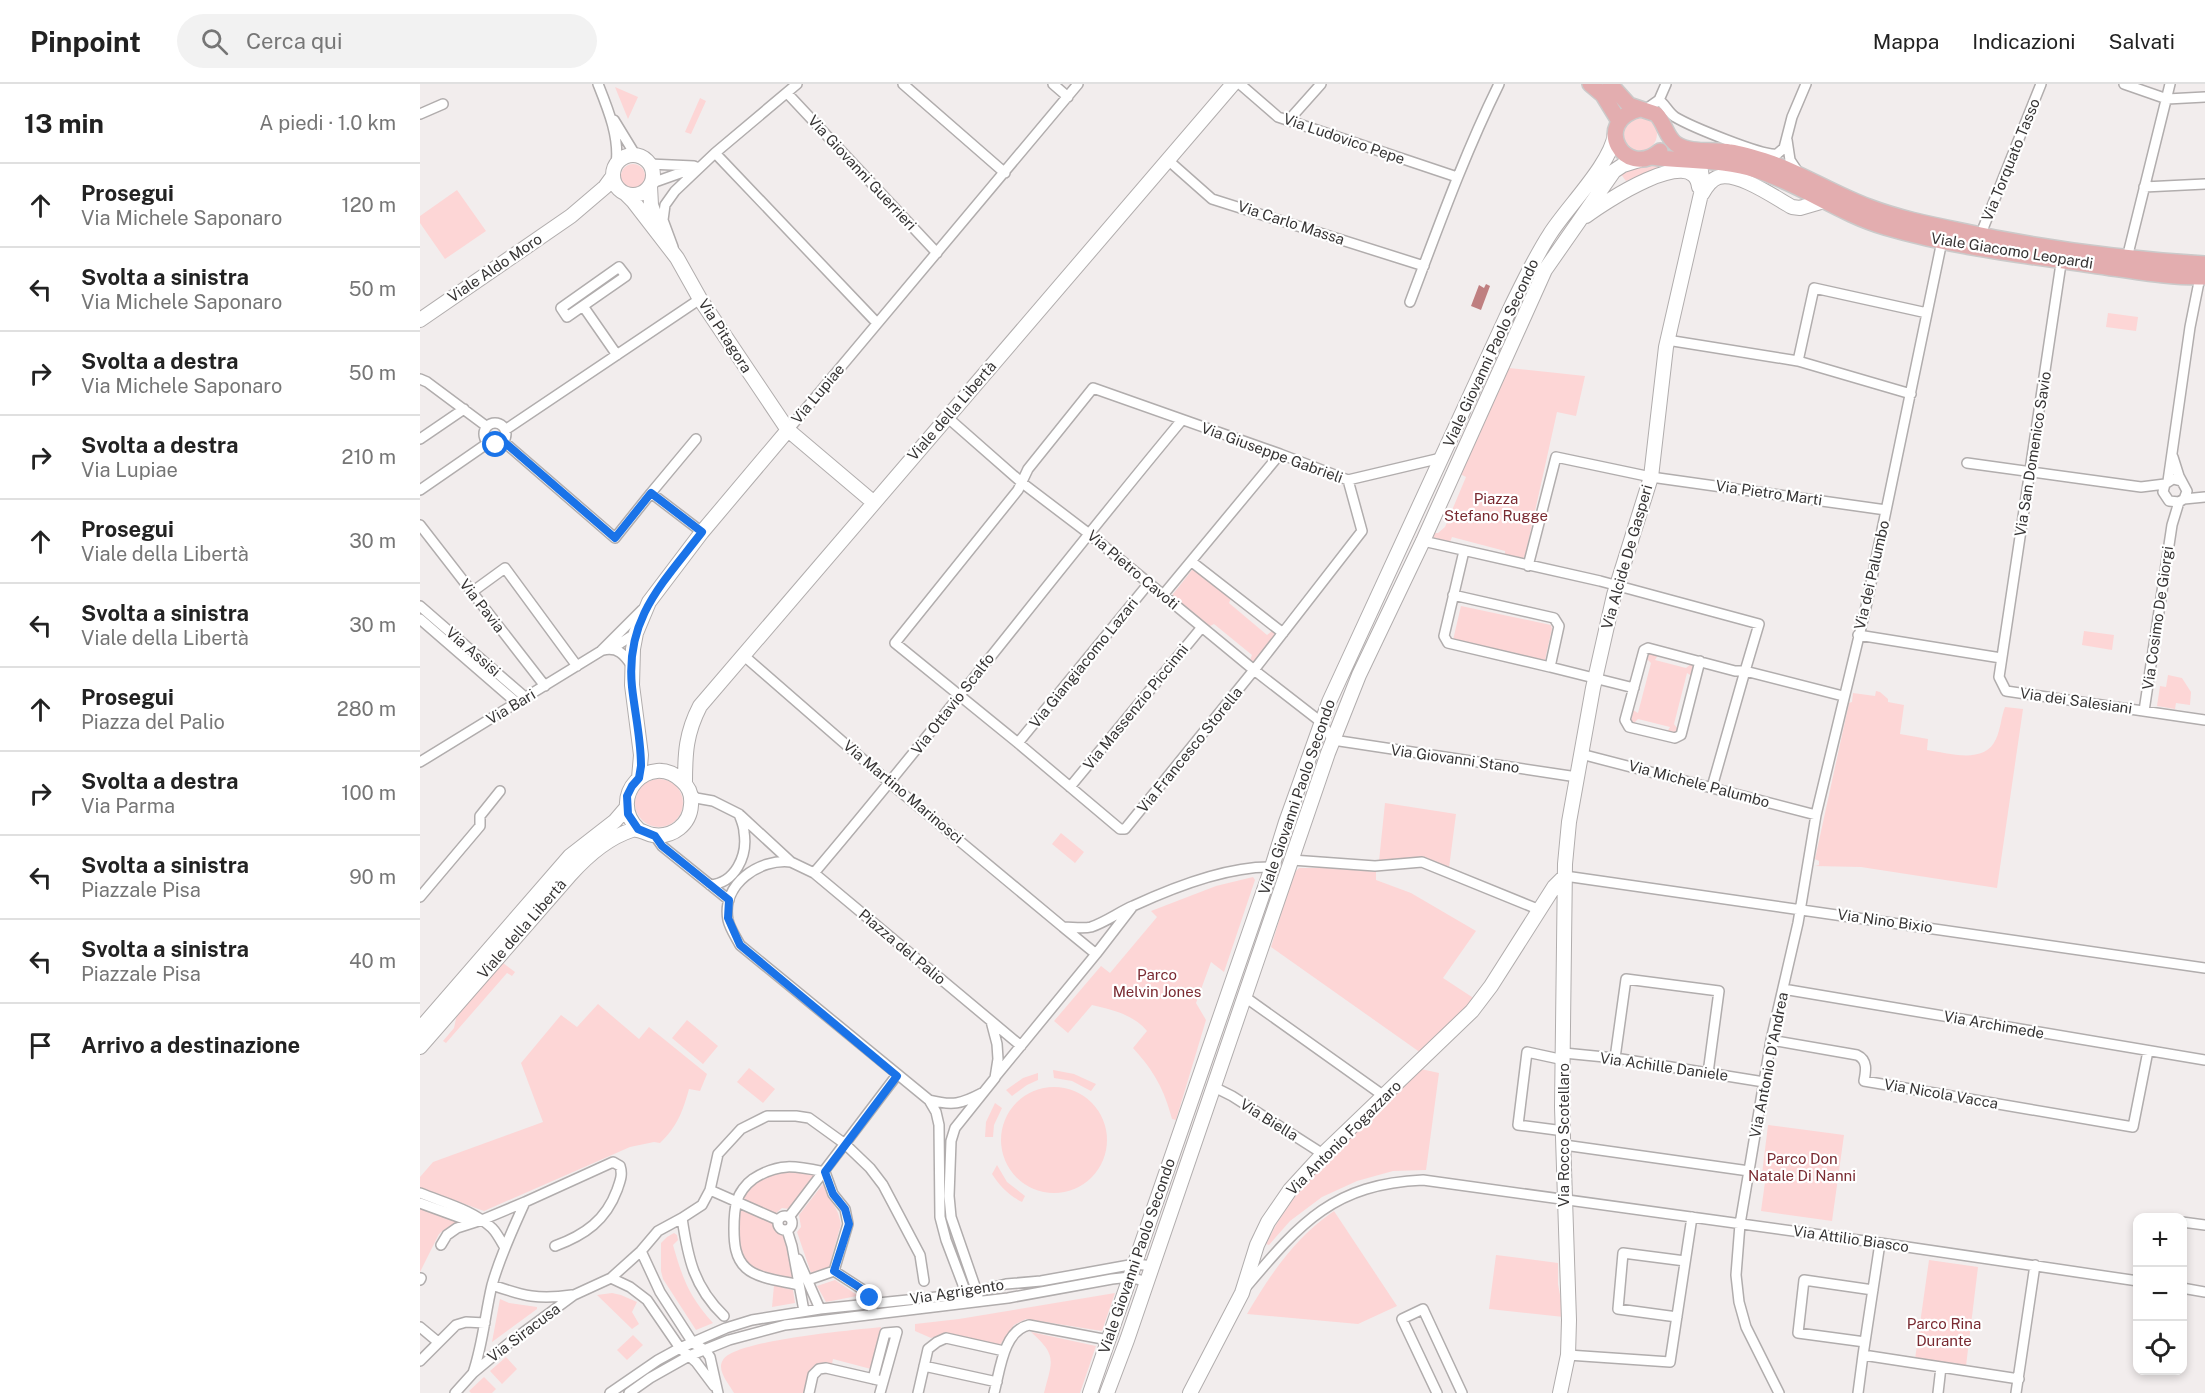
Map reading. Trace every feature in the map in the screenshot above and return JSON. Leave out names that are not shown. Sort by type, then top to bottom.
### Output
[{"type":"main road","name":"Viale della Libertà","points":[[655,836],[677,831],[685,824],[690,814],[692,803],[687,787],[686,746],[690,725],[700,706],[1233,84]]},
{"type":"main road","points":[[1590,84],[1603,95],[1617,127],[1621,151],[1627,156],[1646,158],[1659,151],[1665,142],[1664,126]]},
{"type":"main road","name":"Viale Giacomo Leopardi","points":[[1610,84],[1622,100],[1634,108],[1656,114],[1672,140],[1680,147],[1742,154],[1777,165],[1868,207],[1912,221],[2062,255],[2203,273]]},
{"type":"main road","points":[[1617,127],[1629,111],[1640,109]]},
{"type":"main road","name":"Viale Giovanni Paolo Secondo","points":[[1090,1393],[1321,722],[1511,307],[1551,231],[1598,168],[1610,148],[1617,127]]},
{"type":"main road","points":[[614,171],[624,157],[636,156]]},
{"type":"main road","name":"Via Pitagora","points":[[636,156],[649,164],[652,170],[651,205],[663,240]]},
{"type":"main road","name":"Viale Giovanni Paolo Secondo","points":[[1107,1393],[1334,740],[1359,675],[1424,541],[1545,270],[1614,171],[1623,165],[1646,158]]},
{"type":"main road","name":"Viale Giacomo Leopardi","points":[[1646,158],[1725,163],[1754,169],[1859,218],[1884,227],[1942,241],[1981,249],[2127,258],[2203,273]]},
{"type":"main road","name":"Via Alcide De Gasperi","points":[[1565,876],[1569,822],[1595,677],[1617,586],[1651,477],[1667,340],[1703,179],[1701,171],[1689,160]]},
{"type":"main road","points":[[1575,224],[1628,188],[1653,177],[1670,173],[1685,170],[1691,172],[1698,182],[1699,198]]},
{"type":"main road","name":"Via Pitagora","points":[[614,171],[617,188],[633,201],[677,258],[700,299],[788,430],[873,502]]},
{"type":"main road","name":"Viale Aldo Moro","points":[[420,320],[571,216],[605,187],[614,171]]},
{"type":"main road","points":[[1699,198],[1713,180],[1719,177],[1733,177],[1792,207],[1800,208],[1824,201]]},
{"type":"main road","points":[[624,193],[639,195],[651,185]]},
{"type":"main road","name":"Viale Aldo Moro","points":[[571,216],[610,195],[624,193]]},
{"type":"main road","points":[[1511,307],[1524,314]]},
{"type":"main road","name":"Via Lupiae","points":[[639,778],[641,755],[632,685],[632,666],[636,633],[649,602],[702,532],[788,430]]},
{"type":"main road","points":[[1407,534],[1424,541]]},
{"type":"main road","name":"Via Lupiae","points":[[639,736],[647,759],[662,771]]},
{"type":"main road","name":"Viale della Libertà","points":[[662,771],[677,763],[686,746]]},
{"type":"main road","points":[[639,778],[662,771],[677,776],[687,787]]},
{"type":"main road","name":"Viale della Libertà","points":[[420,1029],[570,856],[615,820],[627,807],[627,796],[639,778]]},
{"type":"main road","points":[[627,807],[630,819],[638,829],[655,836]]},
{"type":"main road","name":"Viale della Libertà","points":[[420,1047],[581,863],[613,838],[638,829]]},
{"type":"main road","points":[[1540,910],[1565,876]]},
{"type":"main road","name":"Via Rocco Scotellaro","points":[[1560,1393],[1568,1355],[1569,1320],[1562,1107],[1565,876]]},
{"type":"main road","name":"Via Antonio Fogazzaro","points":[[1190,1393],[1242,1293],[1257,1245],[1268,1222],[1290,1190],[1323,1154],[1472,1011],[1540,910]]},
{"type":"street","name":"Via Pitagora","points":[[598,84],[607,107],[616,144],[614,171]]},
{"type":"street","points":[[677,258],[663,220],[665,205],[700,166],[797,84]]},
{"type":"street","points":[[903,84],[1005,173]]},
{"type":"street","points":[[1053,84],[1068,97]]},
{"type":"street","name":"Via Lupiae","points":[[788,430],[1078,84]]},
{"type":"street","name":"Via Ludovico Pepe","points":[[1240,84],[1278,117],[1456,177]]},
{"type":"street","points":[[1288,121],[1321,84]]},
{"type":"street","points":[[1410,302],[1456,177],[1499,84]]},
{"type":"street","points":[[1640,109],[1649,107],[1659,99],[1666,84]]},
{"type":"street","points":[[1659,99],[1675,116],[1762,152],[1773,154],[1780,152],[1787,140],[1792,117],[1806,84]]},
{"type":"street","name":"Via Torquato Tasso","points":[[1980,236],[2041,84]]},
{"type":"street","points":[[2124,84],[2167,99],[2205,97]]},
{"type":"street","points":[[2127,258],[2170,84]]},
{"type":"street","name":"Via Giovanni Guerrieri","points":[[787,93],[937,253]]},
{"type":"street","points":[[420,114],[442,104]]},
{"type":"street","name":"Via Pitagora","points":[[607,107],[636,156]]},
{"type":"street","points":[[1787,140],[1790,160],[1803,178]]},
{"type":"street","points":[[715,153],[877,323]]},
{"type":"street","name":"Via Carlo Massa","points":[[1168,161],[1212,199],[1424,266]]},
{"type":"street","points":[[649,164],[700,166]]},
{"type":"street","points":[[651,185],[700,166]]},
{"type":"street","points":[[2144,187],[2205,184]]},
{"type":"street","name":"Via dei Palumbo","points":[[1801,909],[1816,815],[1886,510],[1942,241]]},
{"type":"street","name":"Via San Domenico Savio","points":[[2001,658],[2031,472],[2062,255]]},
{"type":"street","points":[[619,267],[626,276],[583,306],[567,316],[561,308],[619,267]]},
{"type":"street","name":"Via Cosimo De Giorgi","points":[[2172,525],[2166,499],[2167,482],[2173,455],[2190,327],[2203,273]]},
{"type":"street","points":[[1798,361],[1814,288],[1927,313]]},
{"type":"street","points":[[505,430],[503,426],[494,422],[486,426],[483,435],[488,443],[496,445],[503,441],[505,430],[700,299]]},
{"type":"street","points":[[583,306],[617,355]]},
{"type":"street","points":[[1667,340],[1798,361],[1911,394]]},
{"type":"street","points":[[420,374],[423,381],[486,426]]},
{"type":"street","name":"Via Giuseppe Gabrieli","points":[[1021,482],[1028,469],[1093,388],[1348,480],[1362,531],[1254,670]]},
{"type":"street","points":[[420,440],[464,409]]},
{"type":"street","name":"Via Pietro Cavoti","points":[[947,417],[1021,482],[1088,533],[1254,670],[1321,722],[1334,740]]},
{"type":"street","name":"Via Ottavio Scalfo","points":[[814,873],[891,783],[1088,533],[1182,420]]},
{"type":"street","points":[[503,441],[615,538],[696,440]]},
{"type":"street","points":[[420,490],[488,443]]},
{"type":"street","points":[[1163,595],[1280,454]]},
{"type":"street","name":"Via Cosimo De Giorgi","points":[[2145,711],[2172,525],[2182,501],[2184,484],[2173,455]]},
{"type":"street","name":"Via Pietro Marti","points":[[1528,566],[1556,457],[1651,477],[1886,510]]},
{"type":"street","points":[[1348,480],[1441,458]]},
{"type":"street","points":[[1967,463],[2141,487],[2166,499],[2182,501],[2205,496]]},
{"type":"street","points":[[2141,487],[2177,479],[2205,496]]},
{"type":"street","points":[[1021,482],[1018,490],[895,643],[1070,787]]},
{"type":"street","points":[[651,493],[702,532]]},
{"type":"street","name":"Via Pavia","points":[[420,525],[544,686]]},
{"type":"street","points":[[1424,541],[1617,586],[1759,624],[1712,787]]},
{"type":"street","points":[[1464,551],[1444,636],[1448,644],[1634,688]]},
{"type":"street","points":[[1192,562],[1283,633]]},
{"type":"street","points":[[472,592],[505,568],[577,666]]},
{"type":"street","name":"Via Giangiacomo Lazari","points":[[1018,743],[1149,583]]},
{"type":"street","points":[[1453,595],[1554,618],[1559,626],[1550,667]]},
{"type":"street","name":"Via Bari","points":[[420,762],[601,651],[649,602]]},
{"type":"street","name":"Via Assisi","points":[[420,606],[526,698]]},
{"type":"street","name":"Via Assisi","points":[[420,619],[517,703]]},
{"type":"street","name":"Via Massenzio Piccinni","points":[[1070,787],[1202,627]]},
{"type":"street","name":"Via Bari","points":[[601,651],[613,648],[636,633]]},
{"type":"street","points":[[1858,635],[2001,658]]},
{"type":"street","points":[[613,648],[624,654],[632,666]]},
{"type":"street","points":[[1700,661],[1681,735],[1675,738],[1629,727],[1626,720],[1644,650],[1648,648],[1843,696]]},
{"type":"street","name":"Via Martino Marinosci","points":[[743,655],[891,783],[1096,954]]},
{"type":"street","name":"Via dei Salesiani","points":[[2001,658],[1999,677],[2006,691],[2145,711]]},
{"type":"street","name":"Via Francesco Storella","points":[[1070,787],[1120,829],[1125,829],[1254,670]]},
{"type":"street","points":[[2145,711],[2205,720]]},
{"type":"street","name":"Via Giovanni Stano","points":[[1334,740],[1577,777]]},
{"type":"street","name":"Via Michele Palumbo","points":[[1581,754],[1816,815]]},
{"type":"street","points":[[687,787],[696,798],[713,801],[739,814],[791,862]]},
{"type":"street","points":[[420,897],[480,826],[480,816],[500,791]]},
{"type":"street","points":[[739,814],[745,833],[742,866],[750,872]]},
{"type":"street","points":[[655,836],[662,846],[729,900]]},
{"type":"street","points":[[710,885],[721,884],[730,878],[742,859]]},
{"type":"street","points":[[791,862],[779,860],[766,863],[750,872],[738,884],[729,900],[728,918],[740,945],[929,1100],[936,1112],[939,1125],[940,1217],[946,1240],[973,1297]]},
{"type":"street","points":[[1292,860],[1375,866],[1422,862],[1540,910]]},
{"type":"street","name":"Piazza del Palio","points":[[791,862],[814,873],[1021,1046]]},
{"type":"street","points":[[1063,927],[1090,927],[1171,890],[1220,874],[1254,867],[1272,867]]},
{"type":"street","name":"Via Nino Bixio","points":[[1565,876],[2205,968]]},
{"type":"street","points":[[973,1297],[951,1217],[949,1196],[951,1141],[955,1128],[1133,906]]},
{"type":"street","name":"Via Antonio D'Andrea","points":[[1779,1393],[1746,1327],[1739,1302],[1736,1275],[1740,1224],[1771,1040],[1801,909]]},
{"type":"street","points":[[1615,1058],[1626,979],[1719,991],[1708,1073]]},
{"type":"street","name":"Via Archimede","points":[[1783,989],[2205,1060]]},
{"type":"street","points":[[1245,997],[1384,1096]]},
{"type":"street","points":[[991,1021],[997,1044],[998,1059],[995,1078]]},
{"type":"street","name":"Via Nicola Vacca","points":[[1771,1040],[1857,1055],[1861,1057],[1866,1069],[1864,1081],[2133,1127],[2148,1050]]},
{"type":"street","name":"Via Achille Daniele","points":[[1564,1138],[1518,1125],[1527,1052],[1615,1058],[1764,1082]]},
{"type":"street","points":[[789,1217],[897,1076]]},
{"type":"street","name":"Via Biella","points":[[1214,1087],[1323,1154]]},
{"type":"street","points":[[929,1100],[947,1104],[963,1103],[982,1093]]},
{"type":"street","points":[[787,1230],[781,1229],[778,1220],[710,1190],[718,1154],[741,1129],[767,1116],[809,1118],[846,1144],[870,1167],[883,1185],[920,1255],[924,1281]]},
{"type":"street","points":[[1564,1138],[1749,1171]]},
{"type":"street","points":[[441,1245],[447,1235],[457,1228],[525,1202],[613,1162],[620,1166],[622,1175],[606,1212],[594,1227],[576,1238],[555,1246]]},
{"type":"street","points":[[825,1172],[798,1167],[779,1167],[763,1173],[750,1182],[736,1201],[734,1244],[745,1267],[754,1273],[804,1282],[834,1271]]},
{"type":"street","points":[[825,1172],[833,1194],[845,1209],[849,1224],[834,1271]]},
{"type":"street","name":"Via Attilio Biasco","points":[[1242,1293],[1274,1254],[1314,1214],[1348,1195],[1376,1185],[1423,1180],[2133,1280]]},
{"type":"street","name":"Via Siracusa","points":[[455,1393],[473,1373],[509,1343],[574,1295],[611,1278],[658,1232],[702,1205],[710,1190]]},
{"type":"street","points":[[420,1193],[466,1211],[482,1220],[494,1229],[505,1248]]},
{"type":"street","points":[[492,1285],[525,1202]]},
{"type":"street","points":[[420,1203],[464,1219],[482,1220]]},
{"type":"street","points":[[778,1220],[783,1216],[789,1217],[793,1223],[787,1230]]},
{"type":"street","points":[[1568,1355],[1670,1362],[1692,1217]]},
{"type":"street","points":[[682,1218],[686,1250],[693,1272],[701,1290],[724,1316]]},
{"type":"street","points":[[2187,1223],[2205,1226]]},
{"type":"street","points":[[787,1230],[804,1282],[820,1309]]},
{"type":"street","points":[[1858,1393],[1880,1243]]},
{"type":"street","points":[[1257,1245],[1259,1252],[1264,1256],[1274,1254]]},
{"type":"street","points":[[641,1251],[660,1292],[693,1343],[705,1350],[710,1357],[717,1390]]},
{"type":"street","points":[[1677,1317],[1618,1309],[1623,1253],[1685,1261]]},
{"type":"street","points":[[2016,1393],[2035,1265]]},
{"type":"street","name":"Via Agrigento","points":[[610,1393],[657,1360],[680,1348],[726,1328],[752,1320],[871,1303],[973,1297],[1008,1298],[1112,1279],[1153,1266]]},
{"type":"street","points":[[834,1271],[868,1293],[873,1314]]},
{"type":"street","name":"Via Agrigento","points":[[629,1393],[689,1356],[755,1332],[785,1325],[929,1309],[973,1297],[1006,1284],[1133,1271],[1147,1282]]},
{"type":"street","points":[[611,1278],[630,1287],[646,1300],[680,1348],[717,1390]]},
{"type":"street","points":[[1865,1342],[1798,1333],[1804,1280],[1873,1290]]},
{"type":"street","points":[[804,1282],[804,1311]]},
{"type":"street","name":"Via Siracusa","points":[[473,1373],[479,1356],[492,1285],[523,1296],[548,1298],[574,1295]]},
{"type":"street","points":[[2187,1289],[2205,1292]]},
{"type":"street","points":[[1437,1393],[1402,1319],[1423,1309],[1462,1393]]},
{"type":"street","points":[[420,1361],[456,1325],[466,1322],[485,1323]]},
{"type":"street","points":[[994,1393],[1004,1351],[1018,1331],[1029,1324],[1108,1340]]},
{"type":"street","points":[[420,1327],[438,1342]]},
{"type":"street","points":[[873,1379],[885,1332],[897,1332],[880,1393]]},
{"type":"street","points":[[918,1393],[928,1349],[937,1342],[946,1338],[1004,1351]]},
{"type":"street","points":[[1863,1355],[2019,1379]]},
{"type":"street","points":[[924,1366],[997,1382]]},
{"type":"street","points":[[809,1393],[813,1376],[819,1369],[826,1368],[883,1382]]},
{"type":"street","points":[[1938,1393],[1941,1368]]},
{"type":"green space","points":[[615,87],[638,97],[628,119]]},
{"type":"green space","points":[[700,98],[706,101],[691,134],[685,132]]},
{"type":"green space","points":[[1640,117],[1652,122],[1657,134],[1652,146],[1640,151],[1628,146],[1623,134],[1628,122]]},
{"type":"green space","points":[[633,164],[641,168],[645,176],[641,184],[633,188],[625,184],[621,176],[625,168]]},
{"type":"green space","points":[[1684,166],[1647,172],[1626,181],[1620,173],[1632,167]]},
{"type":"green space","points":[[457,190],[486,231],[445,259],[420,223],[420,216]]},
{"type":"green space","points":[[2108,313],[2138,317],[2136,331],[2106,327]]},
{"type":"green space","name":"Piazza Stefano Rugge","points":[[1509,368],[1585,376],[1576,416],[1557,412],[1525,556],[1521,560],[1505,555],[1505,551],[1452,537],[1450,542],[1433,538],[1434,533],[1438,533],[1445,527],[1466,477],[1460,474]]},
{"type":"green space","points":[[1192,570],[1196,570],[1231,598],[1229,603],[1267,635],[1272,631],[1276,634],[1255,662],[1250,660],[1252,655],[1214,624],[1208,627],[1172,597]]},
{"type":"green space","points":[[1461,606],[1551,625],[1545,660],[1453,640]]},
{"type":"green space","points":[[2084,631],[2114,635],[2112,650],[2082,645]]},
{"type":"green space","points":[[1650,653],[1658,655],[1655,660],[1686,668],[1691,664],[1694,666],[1692,676],[1687,673],[1674,724],[1678,729],[1675,734],[1667,732],[1670,727],[1638,719],[1634,723],[1631,722],[1633,710],[1638,713],[1651,663],[1646,658]]},
{"type":"green space","points":[[2168,675],[2182,678],[2191,692],[2190,705],[2176,703],[2175,709],[2157,706],[2160,686],[2166,687]]},
{"type":"green space","points":[[1876,691],[1888,699],[1888,702],[1904,705],[1900,734],[1928,739],[1927,750],[1955,755],[1975,755],[1984,752],[1996,739],[2005,707],[2023,709],[1997,888],[1861,867],[1815,866],[1819,865],[1819,861],[1815,859],[1849,703],[1852,702],[1853,693],[1875,696]]},
{"type":"green space","points":[[659,779],[676,786],[683,803],[676,820],[659,827],[642,820],[635,803],[642,786]]},
{"type":"green space","points":[[1385,803],[1456,814],[1449,868],[1425,859],[1379,861]]},
{"type":"green space","points":[[1061,833],[1084,852],[1075,863],[1052,844]]},
{"type":"green space","points":[[1299,868],[1337,868],[1376,872],[1376,880],[1411,893],[1476,931],[1443,978],[1475,999],[1421,1053],[1271,947],[1293,874]]},
{"type":"green space","name":"Parco Melvin Jones","points":[[1253,877],[1255,880],[1224,972],[1211,962],[1196,1003],[1206,1020],[1176,1120],[1172,1119],[1157,1081],[1133,1048],[1147,1031],[1135,1020],[1092,1005],[1068,1033],[1054,1021],[1101,966],[1110,973],[1157,917],[1151,911],[1216,886]]},
{"type":"green space","points":[[503,963],[515,972],[512,976],[507,973],[446,1043],[443,1041],[454,1028],[457,1014]]},
{"type":"green space","points":[[598,1004],[639,1039],[649,1027],[707,1074],[700,1091],[689,1089],[679,1118],[666,1137],[660,1143],[630,1147],[484,1211],[420,1188],[420,1177],[433,1162],[543,1122],[521,1063],[561,1015],[577,1027]]},
{"type":"green space","points":[[687,1020],[718,1046],[703,1064],[672,1038]]},
{"type":"green space","points":[[749,1068],[775,1089],[763,1103],[737,1082]]},
{"type":"green space","points":[[1421,1069],[1439,1073],[1426,1170],[1393,1171],[1357,1181],[1322,1197],[1290,1221],[1269,1245],[1266,1244],[1280,1219],[1315,1172]]},
{"type":"green space","points":[[1053,1070],[1074,1074],[1096,1084],[1091,1091],[1072,1081],[1054,1078]]},
{"type":"green space","points":[[1038,1073],[1038,1080],[1012,1096],[1006,1090],[1023,1078]]},
{"type":"green space","points":[[1054,1087],[1074,1091],[1092,1102],[1103,1120],[1107,1140],[1103,1160],[1092,1178],[1074,1189],[1054,1193],[1034,1189],[1016,1178],[1005,1160],[1001,1140],[1005,1120],[1016,1102],[1034,1091]]},
{"type":"green space","points":[[995,1103],[1002,1108],[994,1125],[993,1137],[985,1137],[986,1122]]},
{"type":"green space","name":"Parco Don Natale Di Nanni","points":[[1768,1125],[1844,1135],[1832,1221],[1761,1211],[1766,1175],[1762,1174]]},
{"type":"green space","points":[[997,1165],[1007,1182],[1025,1196],[1022,1202],[1005,1190],[992,1174]]},
{"type":"green space","points":[[783,1170],[817,1174],[790,1209],[782,1208],[775,1214],[742,1200],[760,1181]]},
{"type":"green space","points":[[823,1184],[841,1224],[829,1267],[811,1273],[797,1232],[801,1227],[799,1215]]},
{"type":"green space","points":[[738,1206],[773,1221],[776,1232],[784,1236],[794,1280],[762,1272],[746,1263],[739,1249]]},
{"type":"green space","points":[[420,1209],[459,1223],[439,1234],[420,1272]]},
{"type":"green space","points":[[1334,1211],[1397,1306],[1358,1324],[1247,1314],[1295,1245]]},
{"type":"green space","points":[[674,1233],[678,1240],[673,1245],[684,1278],[692,1296],[713,1323],[696,1330],[663,1279],[661,1271],[661,1243]]},
{"type":"green space","points":[[1496,1255],[1558,1263],[1558,1284],[1564,1317],[1489,1309]]},
{"type":"green space","name":"Parco Rina Durante","points":[[1929,1260],[1978,1267],[1966,1366],[1915,1359]]},
{"type":"green space","points":[[835,1280],[857,1296],[826,1302],[817,1286]]},
{"type":"green space","points":[[774,1285],[793,1290],[795,1303],[772,1307]]},
{"type":"green space","points":[[612,1293],[637,1302],[632,1312],[639,1324],[632,1329],[597,1295]]},
{"type":"green space","points":[[1115,1293],[1102,1331],[1026,1319],[1014,1325],[1000,1345],[947,1333],[931,1338],[915,1331],[915,1324]]},
{"type":"green space","points":[[500,1299],[509,1303],[537,1307],[537,1309],[492,1342]]},
{"type":"green space","points":[[881,1327],[871,1369],[833,1359],[832,1364],[816,1364],[811,1369],[805,1393],[734,1393],[722,1372],[723,1360],[732,1353],[749,1347],[823,1333]]},
{"type":"green space","points":[[1031,1332],[1096,1346],[1080,1393],[1044,1393],[1051,1360],[1046,1347]]},
{"type":"green space","points":[[633,1335],[643,1345],[627,1360],[617,1350]]},
{"type":"green space","points":[[506,1357],[517,1369],[502,1384],[490,1371]]},
{"type":"green space","points":[[484,1377],[496,1389],[492,1393],[471,1393],[469,1391]]},
{"type":"shaded area","points":[[1486,284],[1490,286],[1481,310],[1471,306],[1479,285],[1484,288]]},
{"type":"route","points":[[496,445],[503,441],[615,538],[651,493],[702,532],[649,602],[636,633],[632,685],[641,766],[639,778],[627,796],[628,814],[638,829],[655,836],[662,846],[729,900],[728,918],[740,945],[897,1076],[825,1172],[833,1194],[845,1209],[849,1224],[834,1271],[868,1293],[870,1298]]}]
